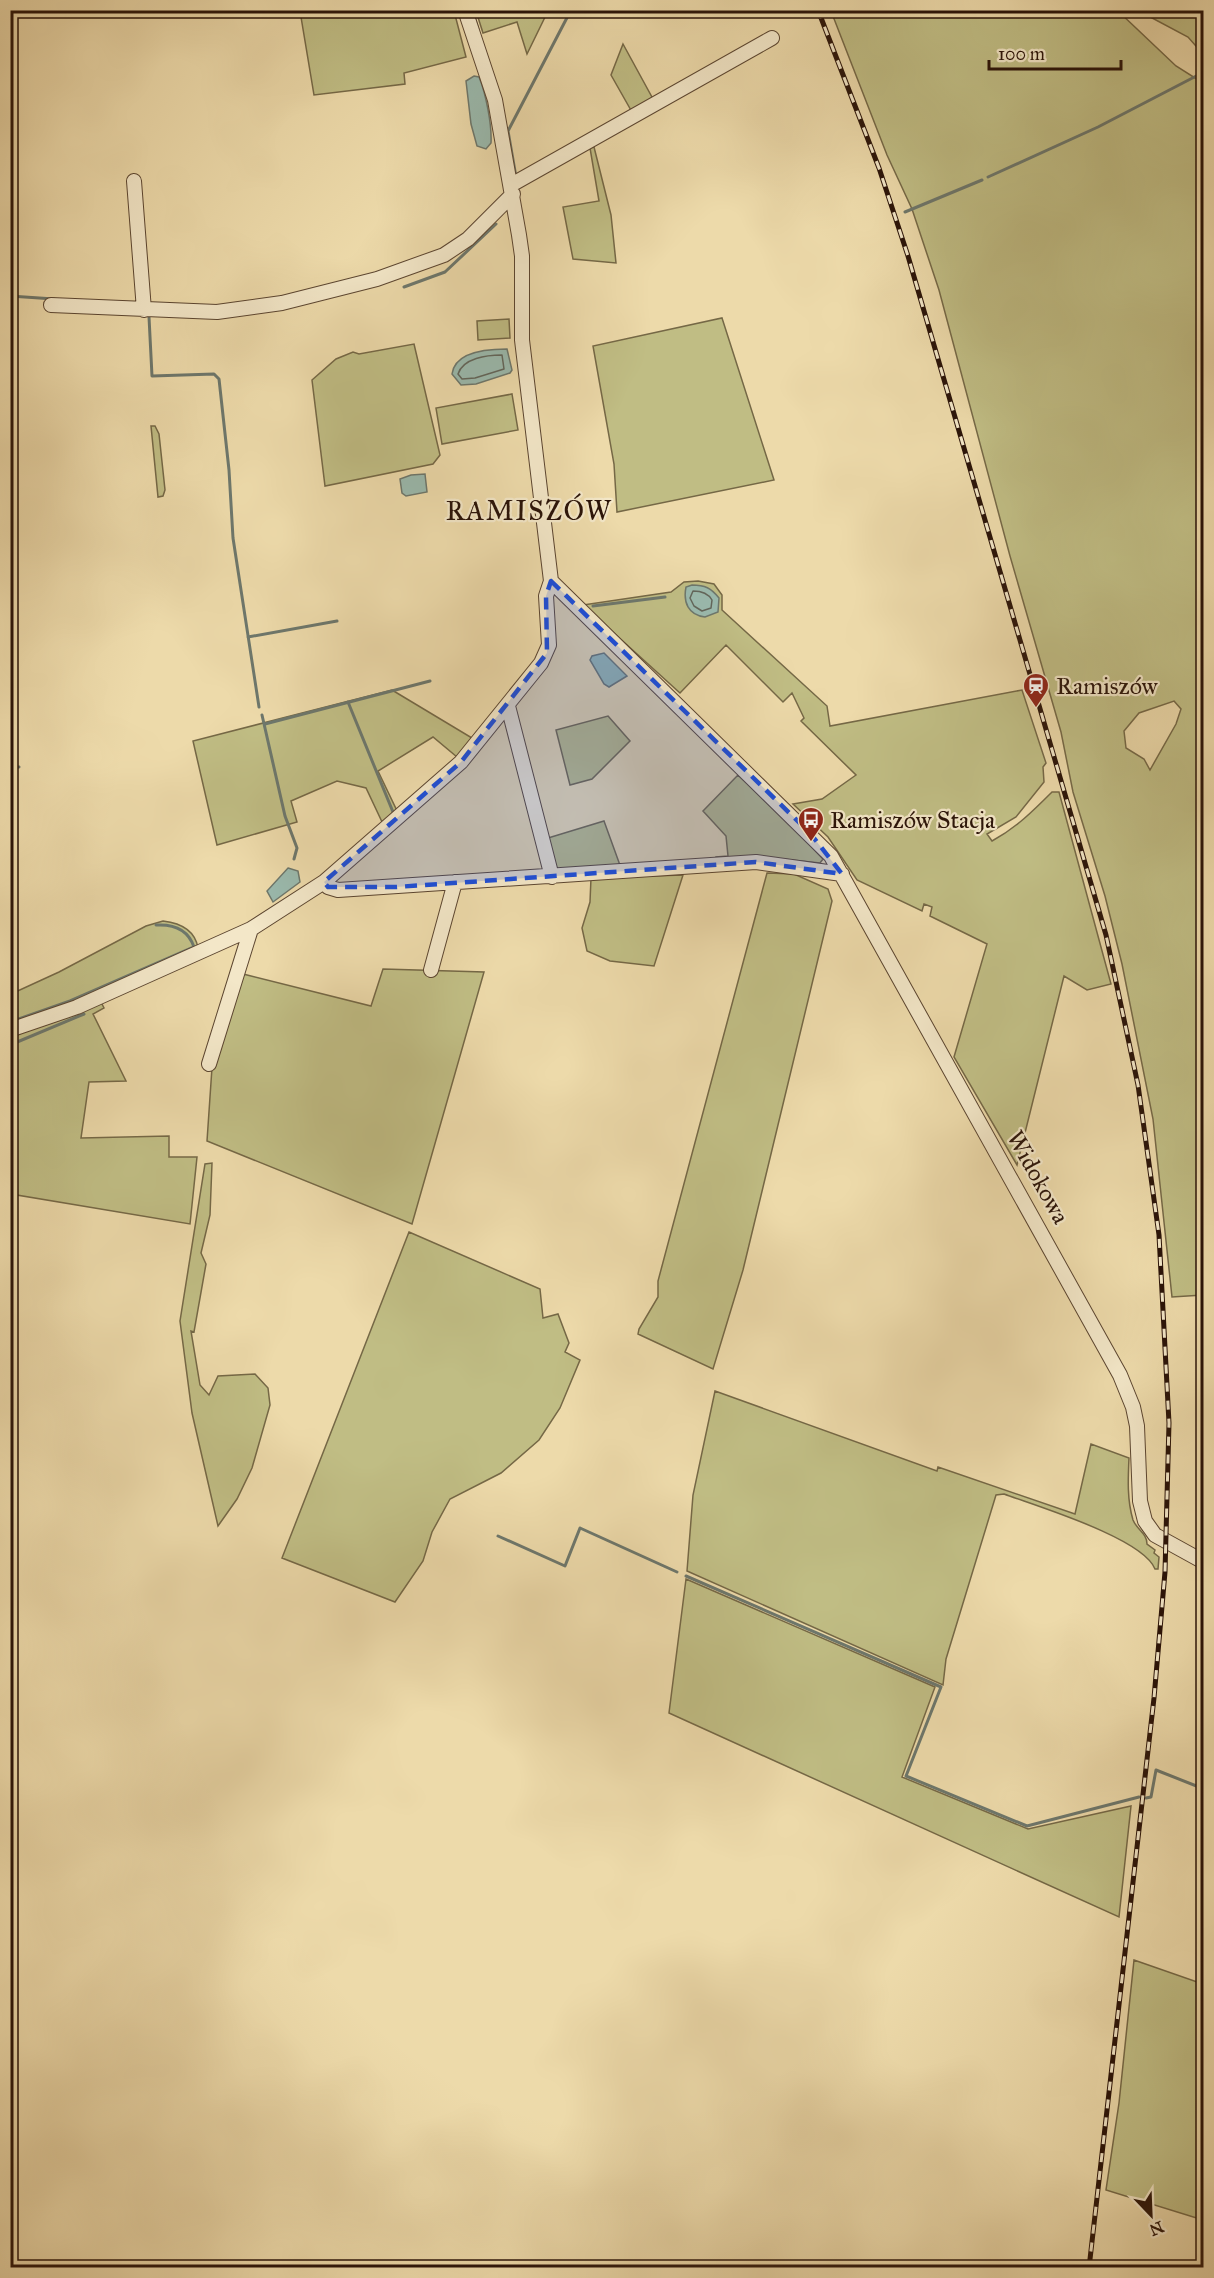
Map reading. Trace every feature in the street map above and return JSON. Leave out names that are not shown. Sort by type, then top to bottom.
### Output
[{"type":"street","points":[[10,1030],[77,1007],[251,929],[324,882],[461,762],[508,706],[547,653],[549,645],[546,596],[551,581],[525,367],[522,256],[495,100],[465,10]]},
{"type":"street","points":[[51,305],[217,312],[250,309],[377,279],[444,255],[456,248],[512,190],[772,38]]},
{"type":"street","points":[[134,181],[144,310]]},
{"type":"street","name":"Widokowa","points":[[551,581],[831,856],[1120,1375],[1137,1426],[1139,1494],[1143,1515],[1155,1535],[1203,1562]]},
{"type":"street","points":[[508,706],[552,877]]},
{"type":"street","points":[[324,882],[328,887],[339,890],[552,877],[756,861],[842,874]]},
{"type":"street","points":[[431,970],[454,882]]},
{"type":"street","points":[[209,1064],[251,929]]},
{"type":"highlighted area","points":[[551,581],[810,833],[842,874],[756,862],[396,887],[328,887],[324,882],[461,762],[547,653],[546,596]]},
{"type":"shaded area","points":[[476,10],[548,11],[527,54],[517,22],[483,33]]},
{"type":"shaded area","points":[[300,11],[454,11],[466,57],[404,73],[405,84],[314,95]]},
{"type":"shaded area","points":[[831,11],[1118,11],[1176,66],[1203,83],[1203,1295],[1172,1297],[1153,1119],[1122,964],[1105,896],[1073,792],[1061,732],[1010,556],[939,290],[912,209],[887,155]],"holes":[[[1174,701],[1181,709],[1176,724],[1150,770],[1144,759],[1126,748],[1124,731],[1139,713]]]},
{"type":"shaded area","points":[[1139,11],[1203,11],[1203,54],[1188,37]]},
{"type":"shaded area","points":[[623,44],[653,99],[632,112],[611,75]]},
{"type":"shaded area","points":[[594,147],[611,215],[616,263],[573,259],[563,207],[599,201],[590,148]]},
{"type":"shaded area","points":[[722,318],[774,480],[617,512],[614,464],[593,346]]},
{"type":"shaded area","points":[[509,319],[510,338],[478,340],[477,321]]},
{"type":"shaded area","points":[[414,344],[440,455],[433,464],[325,486],[312,380],[336,359],[353,352],[359,354]]},
{"type":"shaded area","points":[[512,394],[518,430],[442,444],[436,408]]},
{"type":"shaded area","points":[[151,426],[155,426],[159,434],[165,490],[163,496],[158,497]]},
{"type":"shaded area","points":[[698,581],[714,584],[722,595],[722,610],[827,706],[830,726],[1022,690],[1046,763],[1043,767],[1044,782],[1016,817],[987,834],[992,841],[1001,836],[1024,819],[1052,792],[1059,792],[1111,984],[1087,990],[1064,976],[1017,1165],[954,1057],[987,944],[930,916],[932,907],[924,904],[922,911],[857,880],[828,837],[793,804],[822,799],[856,775],[801,721],[804,718],[792,693],[783,702],[726,645],[680,693],[583,605],[671,592],[684,582]]},
{"type":"shaded area","points":[[392,690],[472,738],[457,757],[433,737],[378,771],[399,815],[383,824],[366,788],[337,781],[291,801],[297,822],[217,845],[193,741]]},
{"type":"shaded area","points":[[608,716],[630,741],[592,779],[570,785],[556,730]]},
{"type":"shaded area","points":[[738,775],[782,815],[823,859],[820,863],[773,858],[716,863],[716,857],[728,856],[726,836],[703,811]]},
{"type":"shaded area","points":[[604,821],[621,868],[557,869],[548,838]]},
{"type":"shaded area","points":[[767,873],[794,874],[828,889],[832,901],[743,1270],[713,1369],[638,1334],[658,1297],[658,1281]]},
{"type":"shaded area","points":[[683,875],[654,966],[610,961],[587,951],[582,928],[590,902],[591,878]]},
{"type":"shaded area","points":[[163,921],[186,928],[194,936],[198,948],[132,980],[11,1026],[11,994],[59,972],[146,926]]},
{"type":"shaded area","points":[[383,969],[484,972],[412,1224],[207,1141],[213,1053],[239,973],[371,1006]]},
{"type":"shaded area","points":[[101,1002],[104,1008],[93,1014],[126,1081],[89,1082],[81,1138],[169,1136],[169,1157],[197,1157],[190,1224],[11,1194],[11,1037]]},
{"type":"shaded area","points":[[212,1163],[210,1215],[201,1253],[206,1264],[194,1332],[191,1331],[200,1385],[209,1395],[218,1376],[255,1374],[268,1388],[270,1405],[252,1468],[237,1499],[218,1526],[192,1413],[180,1321],[205,1164]]},
{"type":"shaded area","points":[[409,1232],[540,1289],[543,1318],[558,1314],[569,1343],[565,1352],[580,1360],[560,1408],[539,1440],[501,1473],[450,1499],[432,1532],[423,1561],[395,1602],[282,1558]]},
{"type":"shaded area","points":[[715,1391],[937,1471],[938,1467],[1075,1514],[1091,1444],[1129,1458],[1128,1482],[1133,1520],[1147,1544],[1155,1550],[1154,1553],[1159,1557],[1158,1569],[1155,1569],[1146,1557],[1131,1546],[1087,1524],[1004,1494],[996,1495],[946,1659],[943,1685],[687,1571],[693,1495]]},
{"type":"shaded area","points":[[686,1579],[935,1687],[902,1777],[1028,1829],[1131,1806],[1119,1917],[669,1713]]},
{"type":"shaded area","points":[[1134,1960],[1203,1984],[1203,2220],[1106,2190],[1119,2103]]},
{"type":"water","points":[[474,76],[479,77],[484,92],[491,127],[491,143],[486,149],[477,146],[471,124],[466,81]]},
{"type":"water","points":[[507,349],[512,370],[510,373],[476,384],[461,385],[452,374],[454,366],[466,356],[482,351]]},
{"type":"water","points":[[425,474],[427,492],[406,496],[402,493],[400,479]]},
{"type":"water","points":[[692,585],[710,589],[719,598],[718,612],[705,617],[691,611],[686,603],[685,593],[686,587]]},
{"type":"water","points":[[604,653],[627,676],[609,687],[604,684],[590,660],[592,656]]},
{"type":"water","points":[[288,868],[298,871],[300,882],[273,902],[267,891]]},
{"type":"waterway","points":[[472,10],[478,29]]},
{"type":"waterway","points":[[516,177],[508,131],[571,10]]},
{"type":"waterway","points":[[988,177],[1098,127],[1204,72]]},
{"type":"waterway","points":[[905,212],[982,180]]},
{"type":"waterway","points":[[404,287],[445,272],[496,224]]},
{"type":"waterway","points":[[10,296],[54,299]]},
{"type":"waterway","points":[[149,317],[152,376],[214,374],[219,379],[229,470],[233,538],[259,707]]},
{"type":"waterway","points":[[593,606],[665,597]]},
{"type":"waterway","points":[[248,637],[337,621]]},
{"type":"waterway","points":[[265,724],[430,681]]},
{"type":"waterway","points":[[348,702],[393,812]]},
{"type":"waterway","points":[[262,715],[285,816],[297,848],[294,859]]},
{"type":"waterway","points":[[10,768],[19,767]]},
{"type":"waterway","points":[[10,1022],[70,1001],[194,947],[188,936],[179,929],[168,925],[156,925]]},
{"type":"waterway","points":[[10,1045],[84,1014]]},
{"type":"waterway","points":[[498,1536],[565,1566],[580,1528],[677,1572]]},
{"type":"waterway","points":[[686,1576],[941,1687],[906,1776],[1027,1826],[1139,1797]]},
{"type":"waterway","points":[[1146,1798],[1151,1797],[1156,1770],[1204,1789]]},
{"type":"railway","points":[[818,10],[879,168],[908,256],[1106,935],[1138,1085],[1159,1235],[1169,1423],[1165,1572],[1154,1698],[1089,2268]]},
{"type":"place","name":"Ramiszów","points":[[1036,709]]},
{"type":"place","name":"Ramiszów Stacja","points":[[811,843]]},
{"type":"district","name":"RAMISZÓW","points":[[529,510]]}]
